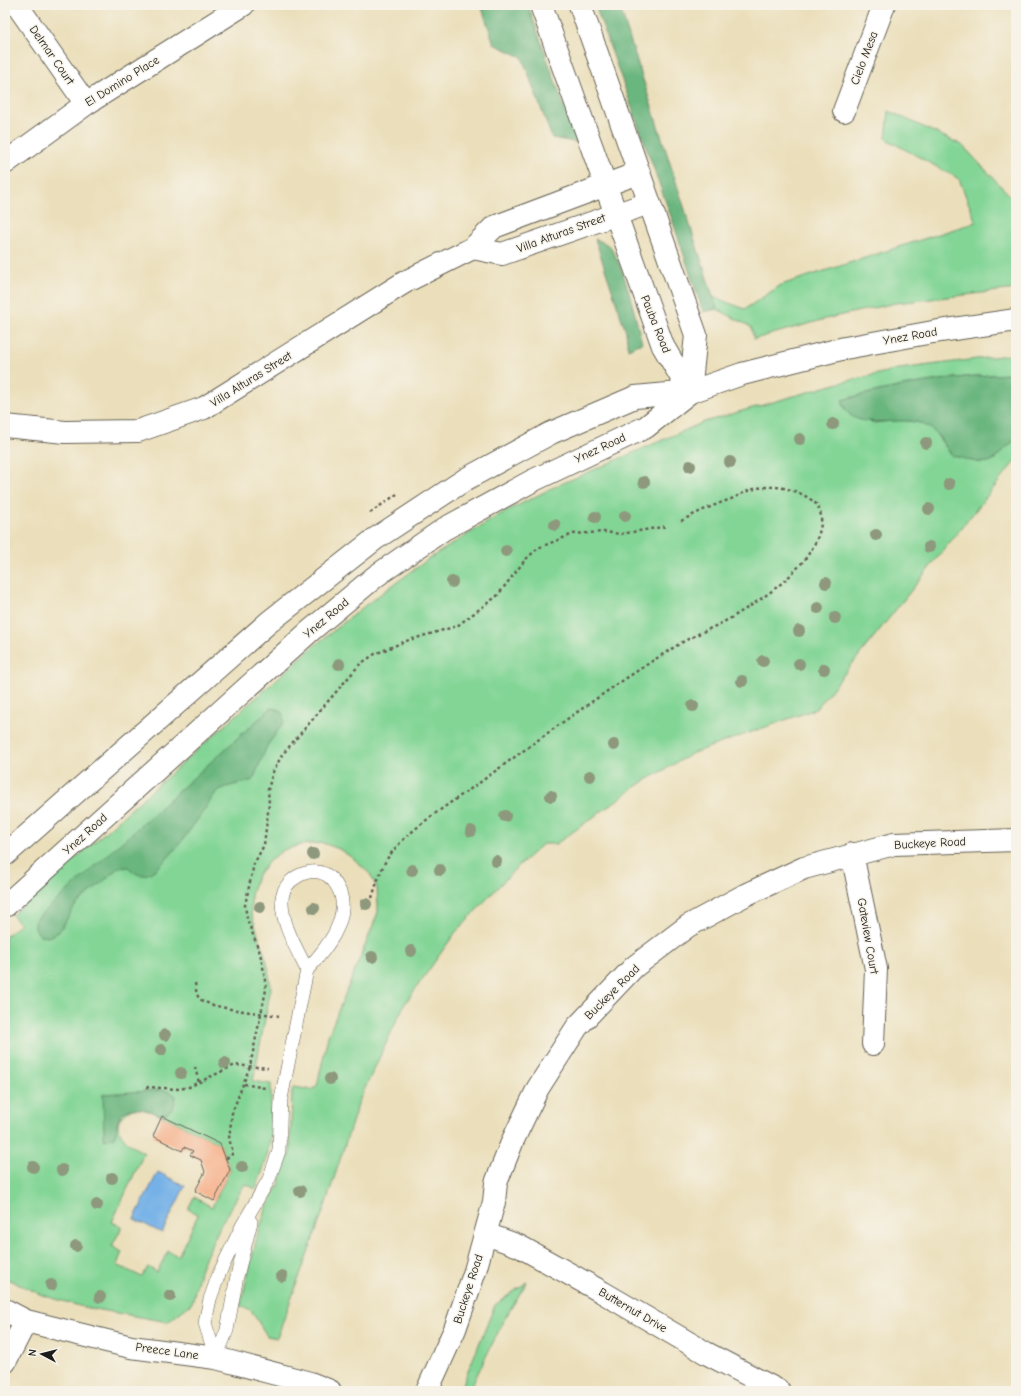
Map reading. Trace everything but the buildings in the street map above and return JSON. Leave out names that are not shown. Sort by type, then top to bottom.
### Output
[{"type":"street","name":"Delmar Court","points":[[17,5],[86,104]]},
{"type":"street","name":"El Domino Place","points":[[5,163],[86,104],[243,5]]},
{"type":"street","name":"Pauba Road","points":[[541,5],[604,185],[663,346],[690,392]]},
{"type":"street","points":[[580,5],[696,335],[690,392]]},
{"type":"street","name":"Cielo Mesa","points":[[844,111],[884,5]]},
{"type":"street","name":"Villa Alturas Street","points":[[5,426],[65,432],[138,431],[204,408],[405,282],[474,248],[494,226],[638,173]]},
{"type":"street","name":"Villa Alturas Street","points":[[474,248],[502,254],[649,202]]},
{"type":"street","name":"Ynez Road","points":[[5,855],[268,622],[375,539],[466,479],[551,433],[635,397],[690,392],[742,374],[844,348],[933,332],[1016,320]]},
{"type":"street","name":"Ynez Road","points":[[5,906],[310,632],[376,576],[444,529],[532,481],[646,427],[690,392]]},
{"type":"street","name":"Buckeye Road","points":[[427,1391],[455,1329],[486,1234],[494,1202],[496,1182],[513,1140],[538,1088],[577,1027],[634,967],[688,926],[746,894],[804,868],[894,844],[1016,840]]},
{"type":"street","name":"Gateview Court","points":[[852,854],[876,969],[873,1044]]},
{"type":"street","name":"Butternut Drive","points":[[486,1234],[519,1246],[602,1292],[706,1353],[778,1391]]},
{"type":"street","name":"Preece Lane","points":[[5,1310],[26,1321],[131,1346],[216,1358],[310,1383],[330,1391]]},
{"type":"street","points":[[5,1362],[26,1321]]},
{"type":"lane","points":[[216,1358],[205,1323],[210,1299],[219,1274],[242,1226],[269,1179],[279,1151],[281,1099],[308,970],[333,936],[340,920],[342,900],[337,883],[325,874],[312,873],[296,876],[286,886],[282,898],[283,913],[290,934],[308,970]]},
{"type":"lane","points":[[216,1358],[227,1330],[237,1276],[256,1203]]},
{"type":"path","points":[[372,898],[386,859],[408,836],[442,809],[623,680],[700,632],[738,614],[773,590],[803,561],[814,545],[820,531],[822,515],[816,502],[804,494],[789,488],[767,487],[748,490],[681,520]]},
{"type":"path","points":[[226,1158],[231,1156],[233,1152],[229,1139],[232,1113],[250,1066],[266,990],[260,953],[245,906],[254,864],[264,845],[269,804],[268,789],[273,772],[282,755],[360,664],[375,654],[406,641],[457,626],[497,596],[525,560],[538,548],[573,534],[604,532],[621,534],[668,526]]},
{"type":"path","points":[[195,983],[196,992],[200,999],[217,1006],[297,1018]]},
{"type":"path","points":[[146,1087],[178,1089],[199,1083],[235,1065],[286,1071]]},
{"type":"path","points":[[195,1067],[199,1083]]},
{"type":"green space","points":[[481,5],[528,5],[565,109],[580,143],[552,138],[522,57],[494,44]]},
{"type":"green space","points":[[595,5],[619,5],[717,309],[703,312],[673,222]]},
{"type":"green space","points":[[889,111],[962,145],[1016,202],[1016,289],[896,303],[833,317],[754,339],[751,327],[717,309],[713,297],[745,309],[781,285],[976,222],[959,179],[886,139]]},
{"type":"green space","points":[[595,239],[609,246],[620,265],[629,292],[642,343],[628,349],[626,332]]},
{"type":"green space","points":[[1016,354],[1016,374],[972,376],[906,385],[842,400],[874,423],[901,420],[921,423],[933,430],[952,456],[972,461],[988,462],[993,460],[1016,439],[1016,460],[816,709],[693,753],[638,785],[556,844],[543,844],[515,869],[455,933],[404,1005],[359,1101],[325,1206],[277,1338],[267,1336],[251,1310],[240,1306],[258,1233],[267,1207],[279,1185],[290,1152],[292,1091],[294,1087],[312,1090],[317,1086],[328,1036],[378,912],[377,888],[370,874],[354,859],[339,849],[323,843],[300,845],[283,850],[268,862],[257,876],[251,895],[251,913],[267,962],[271,988],[253,1081],[271,1084],[271,1136],[266,1161],[256,1189],[245,1184],[222,1222],[201,1267],[192,1303],[168,1322],[83,1307],[42,1295],[5,1278],[5,937],[20,924],[12,915],[314,646],[367,604],[430,558],[499,515],[554,487],[704,422],[839,383],[899,369]],"holes":[[[135,1108],[147,1109],[220,1144],[230,1170],[212,1207],[194,1197],[188,1209],[198,1215],[178,1256],[168,1251],[157,1272],[148,1267],[142,1277],[117,1265],[122,1252],[112,1246],[122,1227],[112,1222],[144,1153],[123,1137],[118,1125],[120,1119],[125,1113]]]},
{"type":"green space","points":[[1016,374],[1016,439],[993,460],[988,462],[978,462],[952,456],[935,432],[920,423],[910,421],[863,421],[853,417],[846,411],[842,400],[906,385],[972,376]]},
{"type":"green space","points":[[271,708],[280,710],[283,713],[284,722],[267,746],[253,780],[217,791],[194,825],[172,853],[151,872],[141,875],[128,867],[118,868],[75,906],[59,932],[48,937],[40,936],[35,929],[35,920]]},
{"type":"green space","points":[[161,1090],[170,1092],[176,1096],[174,1106],[170,1110],[162,1116],[150,1111],[129,1109],[120,1117],[114,1137],[104,1140],[103,1094]]},
{"type":"green space","points":[[527,1282],[504,1320],[469,1391],[460,1391],[495,1305]]},
{"type":"water","points":[[158,1172],[185,1186],[162,1233],[134,1219]]}]
